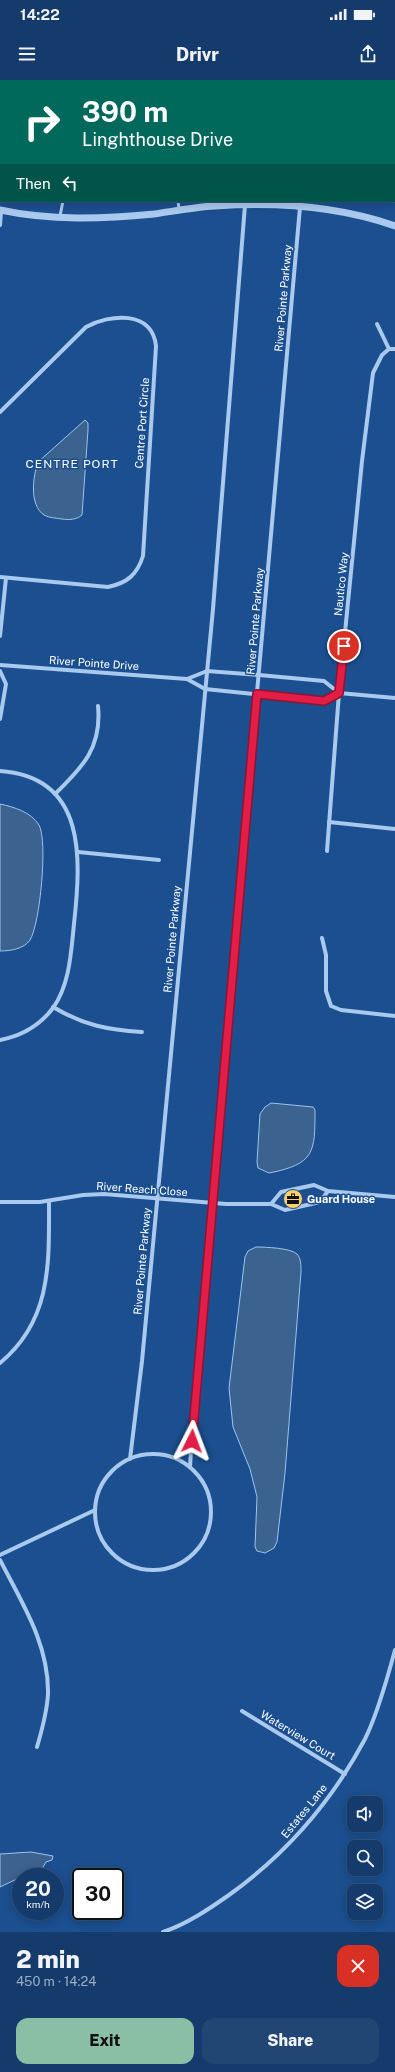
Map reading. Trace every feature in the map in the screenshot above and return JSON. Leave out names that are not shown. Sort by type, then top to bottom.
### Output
[{"type":"street","points":[[0,225],[1,211],[60,218],[112,217],[242,204],[300,207],[346,212],[395,226]]},
{"type":"street","name":"River Pointe Parkway","points":[[130,1459],[142,1361],[207,671],[242,204]]},
{"type":"street","name":"River Pointe Parkway","points":[[190,1467],[193,1415],[300,207]]},
{"type":"street","name":"Centre Port Circle","points":[[0,412],[86,327],[93,323],[108,319],[137,320],[146,323],[152,329],[156,346],[143,556],[140,566],[130,579],[119,585],[108,588],[0,577]]},
{"type":"street","points":[[377,324],[389,350],[395,349]]},
{"type":"street","name":"Nautico Way","points":[[327,851],[339,693],[362,461],[373,373],[382,356],[389,350]]},
{"type":"street","points":[[0,636],[6,578]]},
{"type":"street","name":"River Pointe Drive","points":[[0,665],[187,680],[205,690]]},
{"type":"street","points":[[0,671],[6,684],[0,719]]},
{"type":"street","name":"River Pointe Drive","points":[[187,680],[207,671],[259,675],[324,681],[339,693]]},
{"type":"street","points":[[205,690],[324,701],[339,693],[395,698]]},
{"type":"street","points":[[55,794],[87,759],[94,746],[100,720],[98,706]]},
{"type":"street","points":[[0,771],[31,777],[55,794],[66,809],[73,824],[78,852],[77,903],[72,950],[66,981],[60,996],[53,1007],[35,1026],[24,1032],[0,1040]]},
{"type":"street","points":[[330,822],[395,829]]},
{"type":"street","points":[[78,852],[159,860]]},
{"type":"street","points":[[322,938],[326,955],[326,991],[331,1006],[341,1010],[395,1016]]},
{"type":"street","points":[[53,1007],[74,1019],[91,1025],[114,1030],[142,1032]]},
{"type":"street","points":[[270,1204],[281,1192],[314,1185],[328,1191],[395,1197]]},
{"type":"street","name":"River Reach Close","points":[[0,1202],[49,1201],[83,1195],[104,1194],[157,1197],[212,1203],[270,1204],[284,1210],[320,1202],[328,1191]]},
{"type":"street","points":[[0,1363],[20,1343],[32,1324],[41,1305],[47,1274],[49,1201]]},
{"type":"street","points":[[155,1454],[168,1456],[190,1467],[200,1477],[207,1490],[211,1503],[212,1517],[209,1531],[203,1543],[194,1554],[177,1565],[157,1571],[142,1570],[129,1566],[107,1549],[100,1537],[94,1510],[100,1488],[112,1471],[130,1459],[155,1454]]},
{"type":"street","points":[[0,1555],[94,1510]]},
{"type":"street","points":[[0,1560],[33,1624],[43,1657],[48,1694],[45,1720],[37,1747]]},
{"type":"street","name":"Estates Lane","points":[[164,1932],[208,1909],[250,1880],[286,1847],[317,1812],[345,1774],[366,1738],[389,1673],[395,1650]]},
{"type":"street","name":"Waterview Court","points":[[242,1711],[345,1774]]},
{"type":"lane","points":[[60,218],[63,202]]},
{"type":"lane","points":[[178,202],[179,210]]},
{"type":"shaded area","points":[[85,420],[88,423],[88,430],[82,515],[75,519],[53,518],[46,516],[39,510],[34,498],[34,482],[38,462]]},
{"type":"shaded area","points":[[0,804],[27,813],[36,820],[42,834],[43,864],[40,901],[34,931],[30,940],[24,946],[12,950],[0,951]]},
{"type":"shaded area","points":[[271,1103],[313,1107],[315,1110],[315,1124],[313,1146],[304,1160],[296,1165],[269,1173],[258,1168],[257,1162],[260,1114],[265,1107]]},
{"type":"shaded area","points":[[256,1247],[278,1248],[294,1252],[299,1258],[301,1267],[285,1473],[277,1542],[274,1548],[265,1553],[257,1551],[255,1547],[257,1497],[250,1469],[233,1427],[229,1388],[245,1257],[248,1251]]},
{"type":"shaded area","points":[[31,1852],[53,1856],[52,1860],[46,1862],[42,1868],[12,1868],[12,1881],[0,1887],[0,1854]]},
{"type":"place","name":"Guard House","points":[[293,1199]]},
{"type":"district","name":"CENTRE PORT","points":[[72,464]]},
{"type":"route","points":[[192,1441],[193,1415],[257,694],[324,701],[339,693],[344,646]]}]
